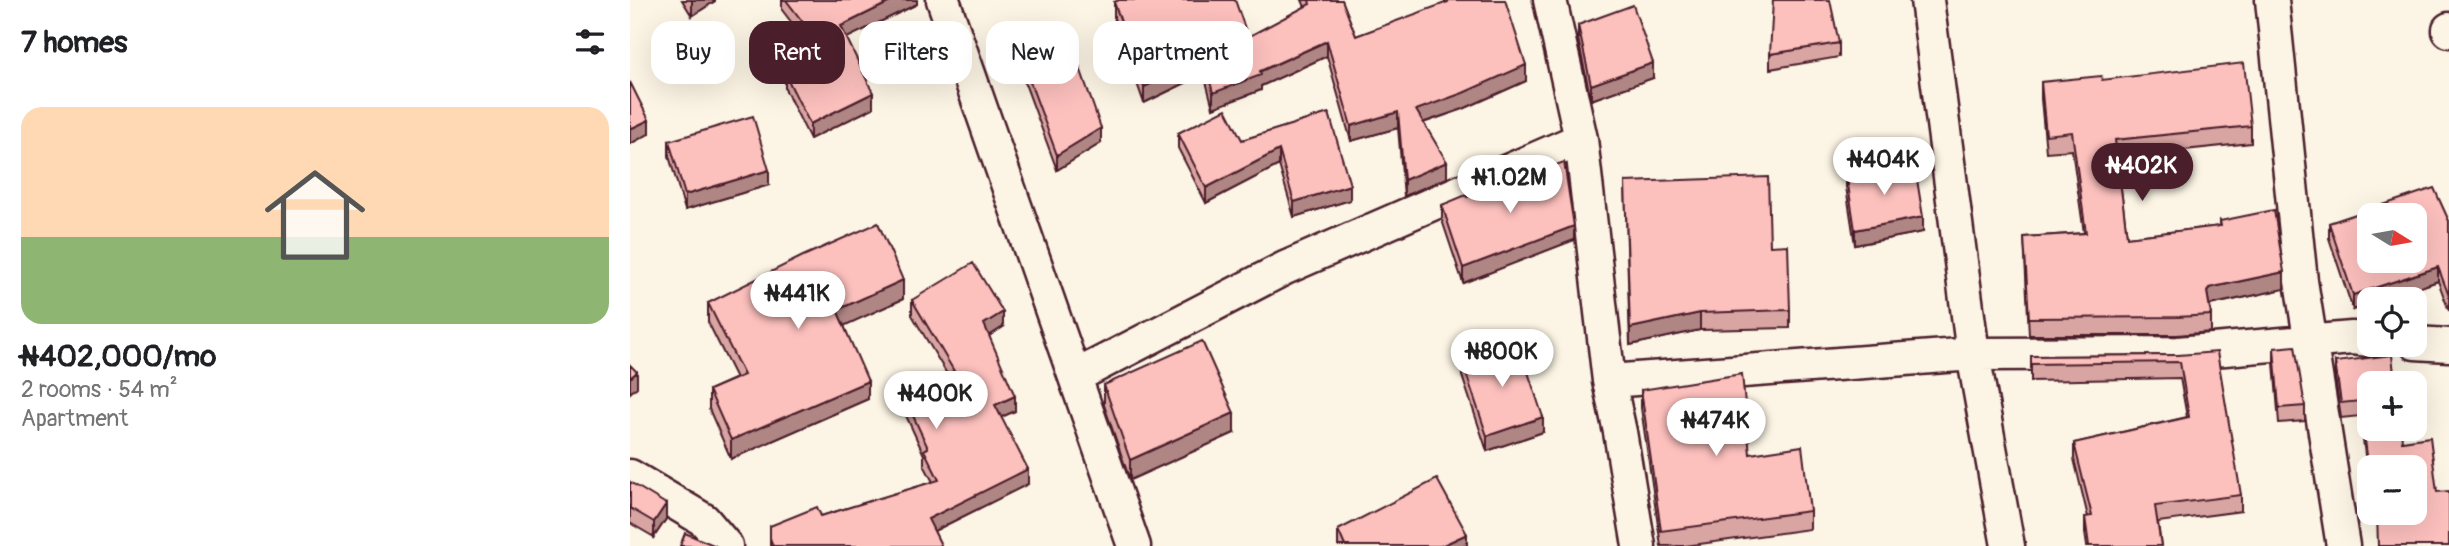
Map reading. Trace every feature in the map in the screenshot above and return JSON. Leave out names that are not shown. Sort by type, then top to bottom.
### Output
[{"type":"street","points":[[943,0],[1134,546]]},
{"type":"street","points":[[1550,0],[1581,139],[1609,381],[1639,546]]},
{"type":"street","points":[[1927,0],[1973,354],[2008,546]]},
{"type":"street","points":[[2272,0],[2309,342],[2343,546]]},
{"type":"street","points":[[1076,376],[1286,268],[1581,139]]},
{"type":"street","points":[[1609,381],[1973,354],[2178,353],[2357,339]]},
{"type":"street","points":[[2427,344],[2449,345]]},
{"type":"street","points":[[630,476],[704,520],[726,546]]},
{"type":"building","points":[[786,0],[894,0],[845,24],[845,21],[802,21]]},
{"type":"building","points":[[1235,0],[1242,21],[1121,21],[1114,2]]},
{"type":"building","points":[[1309,0],[1342,0],[1356,36],[1448,2],[1447,0],[1505,0],[1526,65],[1416,110],[1447,162],[1404,180],[1398,112],[1351,126],[1327,41],[1260,71],[1261,75],[1253,78],[1253,34],[1310,4]]},
{"type":"building","points":[[1773,0],[1830,0],[1839,43],[1770,54]]},
{"type":"building","points":[[1633,5],[1653,63],[1591,85],[1578,25]]},
{"type":"building","points":[[845,34],[859,64],[859,84],[869,84],[873,93],[810,124],[790,84],[845,84]]},
{"type":"building","points":[[2244,63],[2251,126],[2115,140],[2127,237],[2221,226],[2220,221],[2274,210],[2284,272],[2209,288],[2207,292],[2211,315],[2029,318],[2024,237],[2086,233],[2072,132],[2046,135],[2041,82],[2101,76],[2102,80]]},
{"type":"building","points":[[1079,65],[1101,128],[1057,155],[1031,84],[1079,84]]},
{"type":"building","points":[[630,82],[649,120],[630,129]]},
{"type":"building","points":[[1211,84],[1237,84],[1213,93]]},
{"type":"building","points":[[1226,109],[1242,140],[1329,113],[1350,185],[1294,202],[1279,150],[1206,188],[1178,133]]},
{"type":"building","points":[[753,116],[769,170],[685,195],[669,141]]},
{"type":"building","points":[[1564,162],[1574,226],[1463,268],[1442,205]]},
{"type":"building","points":[[1915,167],[1923,217],[1855,230],[1846,172]]},
{"type":"building","points":[[1768,177],[1770,246],[1788,245],[1790,310],[1700,313],[1630,328],[1625,182]]},
{"type":"building","points":[[2434,188],[2449,221],[2449,296],[2438,267],[2427,271],[2427,203],[2389,203]]},
{"type":"building","points":[[2357,214],[2357,273],[2420,273],[2377,287],[2357,287],[2357,294],[2353,295],[2329,223]]},
{"type":"building","points":[[878,223],[903,280],[837,310],[868,381],[731,440],[709,390],[744,375],[708,303]]},
{"type":"building","points":[[973,263],[1003,312],[984,324],[1015,396],[995,405],[1028,469],[928,519],[941,545],[938,546],[773,546],[770,526],[817,507],[821,516],[939,480],[924,450],[928,448],[903,394],[954,371],[912,300]]},
{"type":"building","points":[[1202,341],[1234,413],[1130,460],[1104,385]]},
{"type":"building","points":[[1518,342],[1543,417],[1487,436],[1462,361]]},
{"type":"building","points":[[2295,346],[2305,406],[2279,408],[2274,348]]},
{"type":"building","points":[[2217,352],[2241,495],[2155,506],[2161,546],[2089,546],[2085,517],[2092,516],[2074,443],[2189,417],[2180,362],[2031,364],[2031,356],[2178,355]]},
{"type":"building","points":[[2392,357],[2394,371],[2357,371],[2357,401],[2341,403],[2335,362]]},
{"type":"building","points":[[630,365],[637,372],[630,378]]},
{"type":"building","points":[[1742,374],[1750,454],[1802,446],[1810,511],[1661,531],[1641,390]]},
{"type":"building","points":[[2427,437],[2430,437],[2437,492],[2449,491],[2449,546],[2378,546],[2377,525],[2427,525],[2427,455],[2367,455],[2365,441],[2427,441]]},
{"type":"building","points":[[1437,479],[1467,534],[1441,546],[1345,546],[1338,530]]},
{"type":"building","points":[[630,482],[666,504],[654,522],[630,508]]},
{"type":"building","points":[[685,533],[716,546],[680,546]]}]
